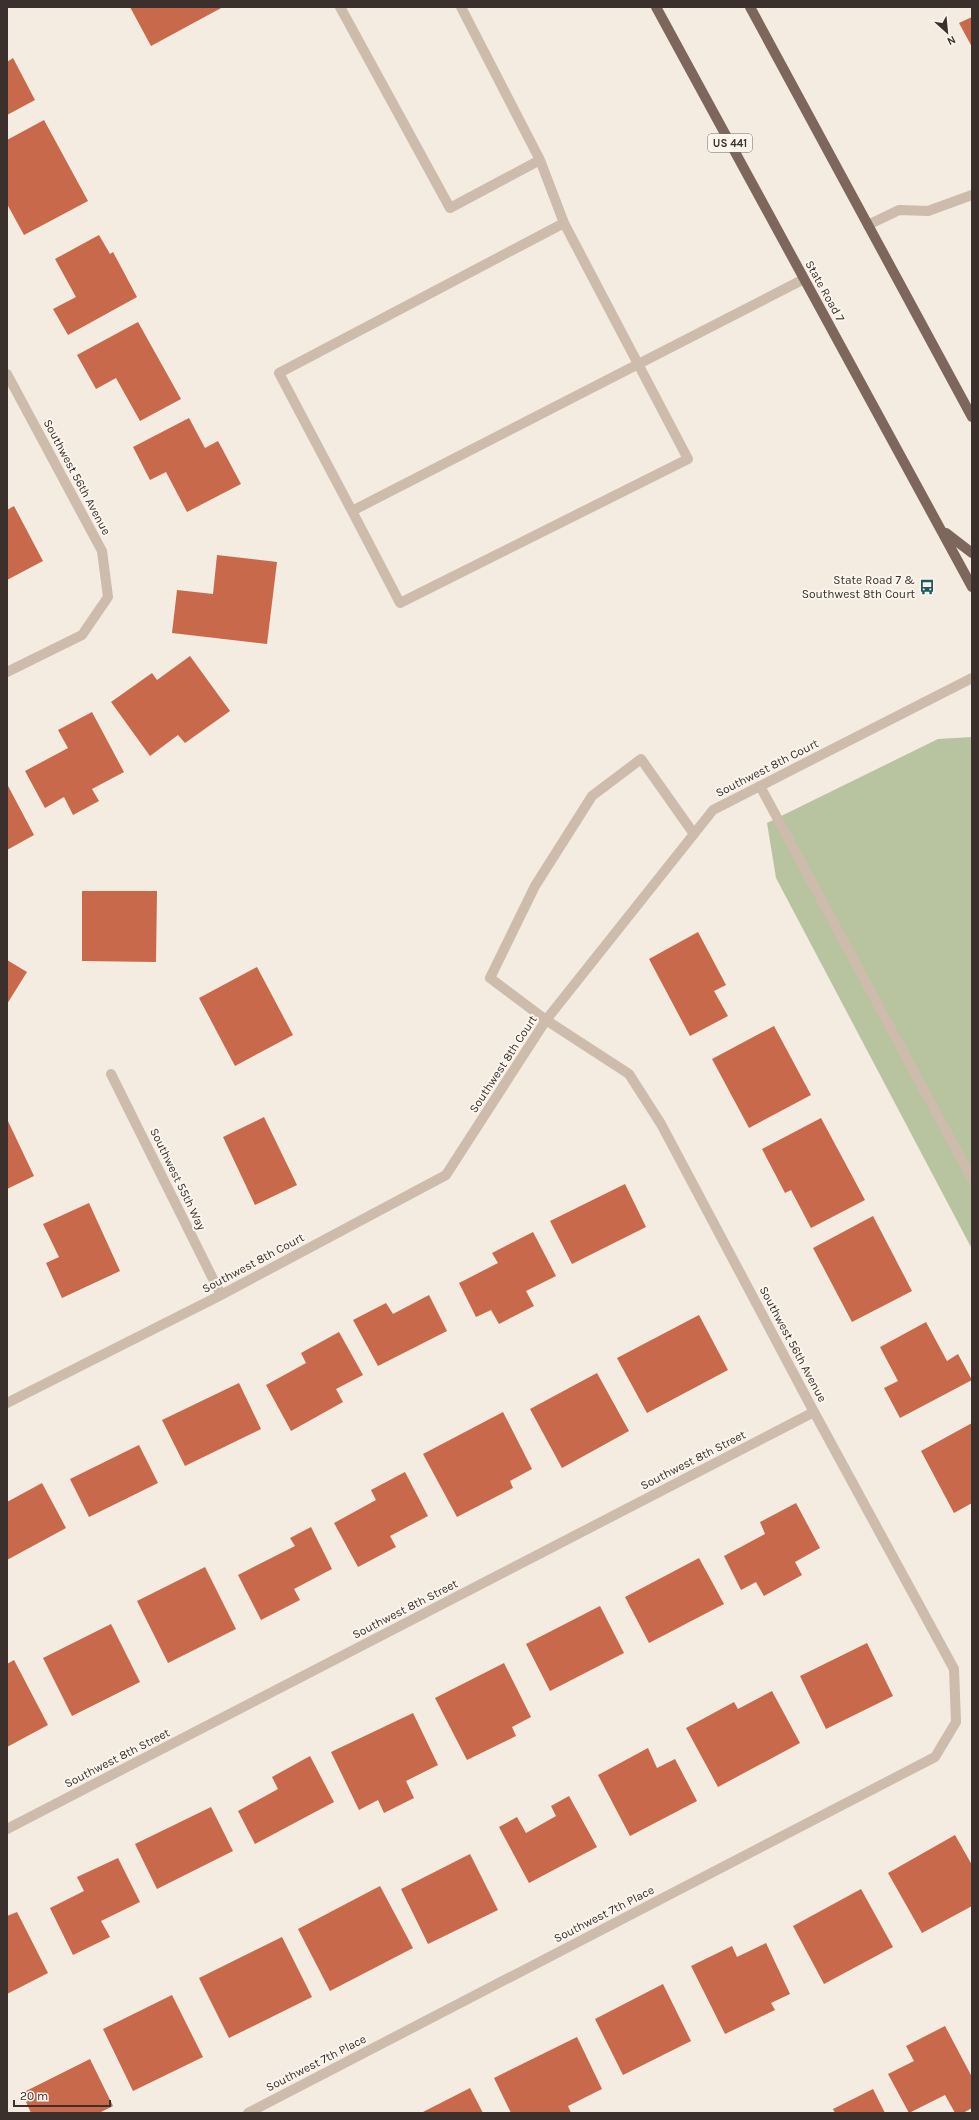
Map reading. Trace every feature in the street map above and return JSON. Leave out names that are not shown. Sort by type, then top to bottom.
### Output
[{"type":"main road","name":"State Road 7","points":[[656,7],[972,587]]},
{"type":"main road","points":[[750,7],[972,417]]},
{"type":"main road","points":[[942,530],[972,554]]},
{"type":"street","points":[[340,7],[450,208],[540,160]]},
{"type":"street","points":[[461,7],[540,160],[564,223],[688,459],[400,603],[279,373],[564,223]]},
{"type":"street","points":[[868,225],[899,210],[928,211],[972,195]]},
{"type":"street","points":[[352,511],[637,363],[804,279]]},
{"type":"street","name":"Southwest 56th Avenue","points":[[7,374],[102,551],[108,597],[82,634],[7,672]]},
{"type":"street","name":"Southwest 8th Court","points":[[7,1403],[221,1295],[446,1175],[546,1020],[713,810],[972,678]]},
{"type":"street","name":"Southwest 56th Avenue","points":[[694,834],[641,759],[592,796],[535,886],[490,978],[546,1020],[629,1074],[661,1124],[814,1412],[954,1669],[956,1722]]},
{"type":"street","points":[[760,786],[972,1179]]},
{"type":"street","name":"Southwest 55th Way","points":[[111,1074],[221,1295]]},
{"type":"street","name":"Southwest 8th Street","points":[[7,1829],[814,1412]]},
{"type":"street","name":"Southwest 7th Place","points":[[248,2113],[935,1757],[956,1722]]},
{"type":"green space","points":[[972,737],[972,1249],[776,878],[767,823],[938,739]]},
{"type":"building","points":[[130,7],[223,7],[151,46]]},
{"type":"building","points":[[972,17],[972,47],[959,23]]},
{"type":"building","points":[[13,58],[35,100],[7,115],[7,62]]},
{"type":"building","points":[[44,120],[88,201],[24,235],[7,204],[7,140]]},
{"type":"building","points":[[99,235],[110,254],[113,252],[137,297],[68,335],[53,309],[76,297],[55,259]]},
{"type":"building","points":[[138,322],[181,399],[140,421],[116,378],[96,389],[77,355]]},
{"type":"building","points":[[189,418],[205,448],[218,441],[241,484],[187,512],[166,472],[150,480],[133,447]]},
{"type":"building","points":[[14,506],[43,561],[7,580],[7,510]]},
{"type":"building","points":[[217,555],[277,562],[267,644],[172,633],[177,590],[213,594]]},
{"type":"building","points":[[190,656],[230,711],[185,743],[178,735],[150,756],[111,702],[152,673],[157,680]]},
{"type":"building","points":[[92,712],[124,772],[92,789],[99,801],[73,815],[64,797],[45,808],[25,771],[68,748],[58,730]]},
{"type":"building","points":[[7,784],[34,835],[7,850]]},
{"type":"building","points":[[82,891],[157,891],[156,962],[82,961]]},
{"type":"building","points":[[698,932],[726,985],[714,991],[728,1016],[690,1036],[649,959]]},
{"type":"building","points":[[7,960],[27,972],[7,1004]]},
{"type":"building","points":[[257,967],[293,1035],[235,1066],[199,998]]},
{"type":"building","points":[[774,1026],[811,1095],[749,1128],[712,1059]]},
{"type":"building","points":[[264,1117],[297,1185],[255,1205],[223,1137]]},
{"type":"building","points":[[821,1118],[865,1200],[811,1228],[791,1190],[785,1193],[762,1149]]},
{"type":"building","points":[[7,1119],[34,1176],[7,1189]]},
{"type":"building","points":[[625,1184],[646,1227],[572,1264],[550,1221]]},
{"type":"building","points":[[89,1203],[120,1271],[62,1298],[46,1263],[59,1257],[43,1224]]},
{"type":"building","points":[[873,1216],[912,1291],[852,1322],[813,1248]]},
{"type":"building","points":[[533,1232],[556,1276],[526,1291],[534,1306],[499,1324],[491,1310],[476,1317],[459,1283],[498,1263],[492,1253]]},
{"type":"building","points":[[429,1295],[447,1331],[378,1366],[353,1320],[386,1303],[393,1314]]},
{"type":"building","points":[[699,1315],[728,1370],[647,1413],[617,1358]]},
{"type":"building","points":[[926,1322],[947,1361],[958,1354],[972,1380],[900,1418],[884,1388],[898,1381],[880,1347]]},
{"type":"building","points":[[339,1332],[363,1375],[336,1389],[343,1402],[291,1431],[266,1385],[306,1363],[301,1353]]},
{"type":"building","points":[[597,1373],[629,1431],[562,1468],[530,1409]]},
{"type":"building","points":[[239,1383],[261,1429],[185,1466],[162,1420]]},
{"type":"building","points":[[503,1412],[532,1469],[510,1481],[513,1488],[457,1517],[423,1454]]},
{"type":"building","points":[[972,1423],[972,1503],[954,1513],[921,1451]]},
{"type":"building","points":[[139,1445],[158,1483],[89,1517],[70,1479]]},
{"type":"building","points":[[405,1472],[428,1516],[390,1536],[396,1547],[358,1567],[334,1523],[376,1500],[371,1490]]},
{"type":"building","points":[[42,1483],[66,1528],[7,1560],[7,1502]]},
{"type":"building","points":[[796,1503],[820,1548],[795,1562],[802,1575],[764,1596],[756,1582],[741,1590],[724,1556],[765,1534],[760,1522]]},
{"type":"building","points":[[311,1527],[332,1569],[294,1589],[300,1600],[261,1620],[238,1575],[295,1546],[290,1538]]},
{"type":"building","points":[[699,1558],[724,1604],[649,1643],[625,1597]]},
{"type":"building","points":[[205,1567],[236,1629],[168,1663],[137,1601]]},
{"type":"building","points":[[600,1606],[624,1653],[550,1691],[526,1644]]},
{"type":"building","points":[[111,1624],[140,1682],[72,1716],[43,1658]]},
{"type":"building","points":[[867,1643],[893,1696],[826,1729],[800,1676]]},
{"type":"building","points":[[14,1660],[48,1725],[7,1747],[7,1664]]},
{"type":"building","points":[[504,1663],[531,1717],[512,1727],[516,1736],[467,1760],[435,1698]]},
{"type":"building","points":[[772,1691],[800,1743],[718,1787],[686,1728],[734,1702],[738,1709]]},
{"type":"building","points":[[413,1713],[438,1765],[406,1781],[414,1798],[384,1813],[378,1800],[359,1810],[331,1752]]},
{"type":"building","points":[[648,1748],[657,1768],[675,1759],[697,1801],[630,1836],[598,1775]]},
{"type":"building","points":[[310,1756],[334,1802],[255,1844],[238,1811],[278,1789],[272,1777]]},
{"type":"building","points":[[569,1796],[597,1847],[529,1883],[499,1827],[517,1817],[526,1833],[556,1816],[551,1806]]},
{"type":"building","points":[[211,1807],[233,1851],[157,1889],[135,1844]]},
{"type":"building","points":[[955,1835],[972,1865],[972,1906],[922,1933],[888,1873]]},
{"type":"building","points":[[470,1854],[498,1910],[428,1944],[401,1889]]},
{"type":"building","points":[[118,1858],[140,1902],[101,1921],[110,1937],[73,1955],[50,1908],[84,1891],[77,1877]]},
{"type":"building","points":[[380,1886],[413,1948],[330,1991],[298,1929]]},
{"type":"building","points":[[861,1889],[893,1947],[824,1984],[793,1926]]},
{"type":"building","points":[[17,1912],[48,1973],[7,1994],[7,1916]]},
{"type":"building","points":[[282,1937],[312,1997],[229,2038],[199,1978]]},
{"type":"building","points":[[766,1943],[790,1994],[771,2003],[775,2010],[725,2034],[691,1966],[732,1946],[737,1957]]},
{"type":"building","points":[[663,1984],[691,2041],[623,2075],[595,2019]]},
{"type":"building","points":[[172,1995],[203,2057],[133,2091],[103,2029]]},
{"type":"building","points":[[945,2026],[972,2077],[972,2108],[963,2113],[955,2113],[945,2095],[909,2113],[888,2074],[914,2061],[906,2046]]},
{"type":"building","points":[[577,2037],[602,2089],[568,2106],[571,2113],[511,2113],[494,2078]]},
{"type":"building","points":[[90,2059],[113,2106],[99,2113],[31,2113],[22,2093]]},
{"type":"building","points":[[470,2088],[483,2113],[421,2113]]},
{"type":"building","points":[[873,2089],[885,2113],[835,2113],[833,2109]]},
{"type":"place","name":"State Road 7 & Southwest 8th Court","points":[[927,587]]}]
